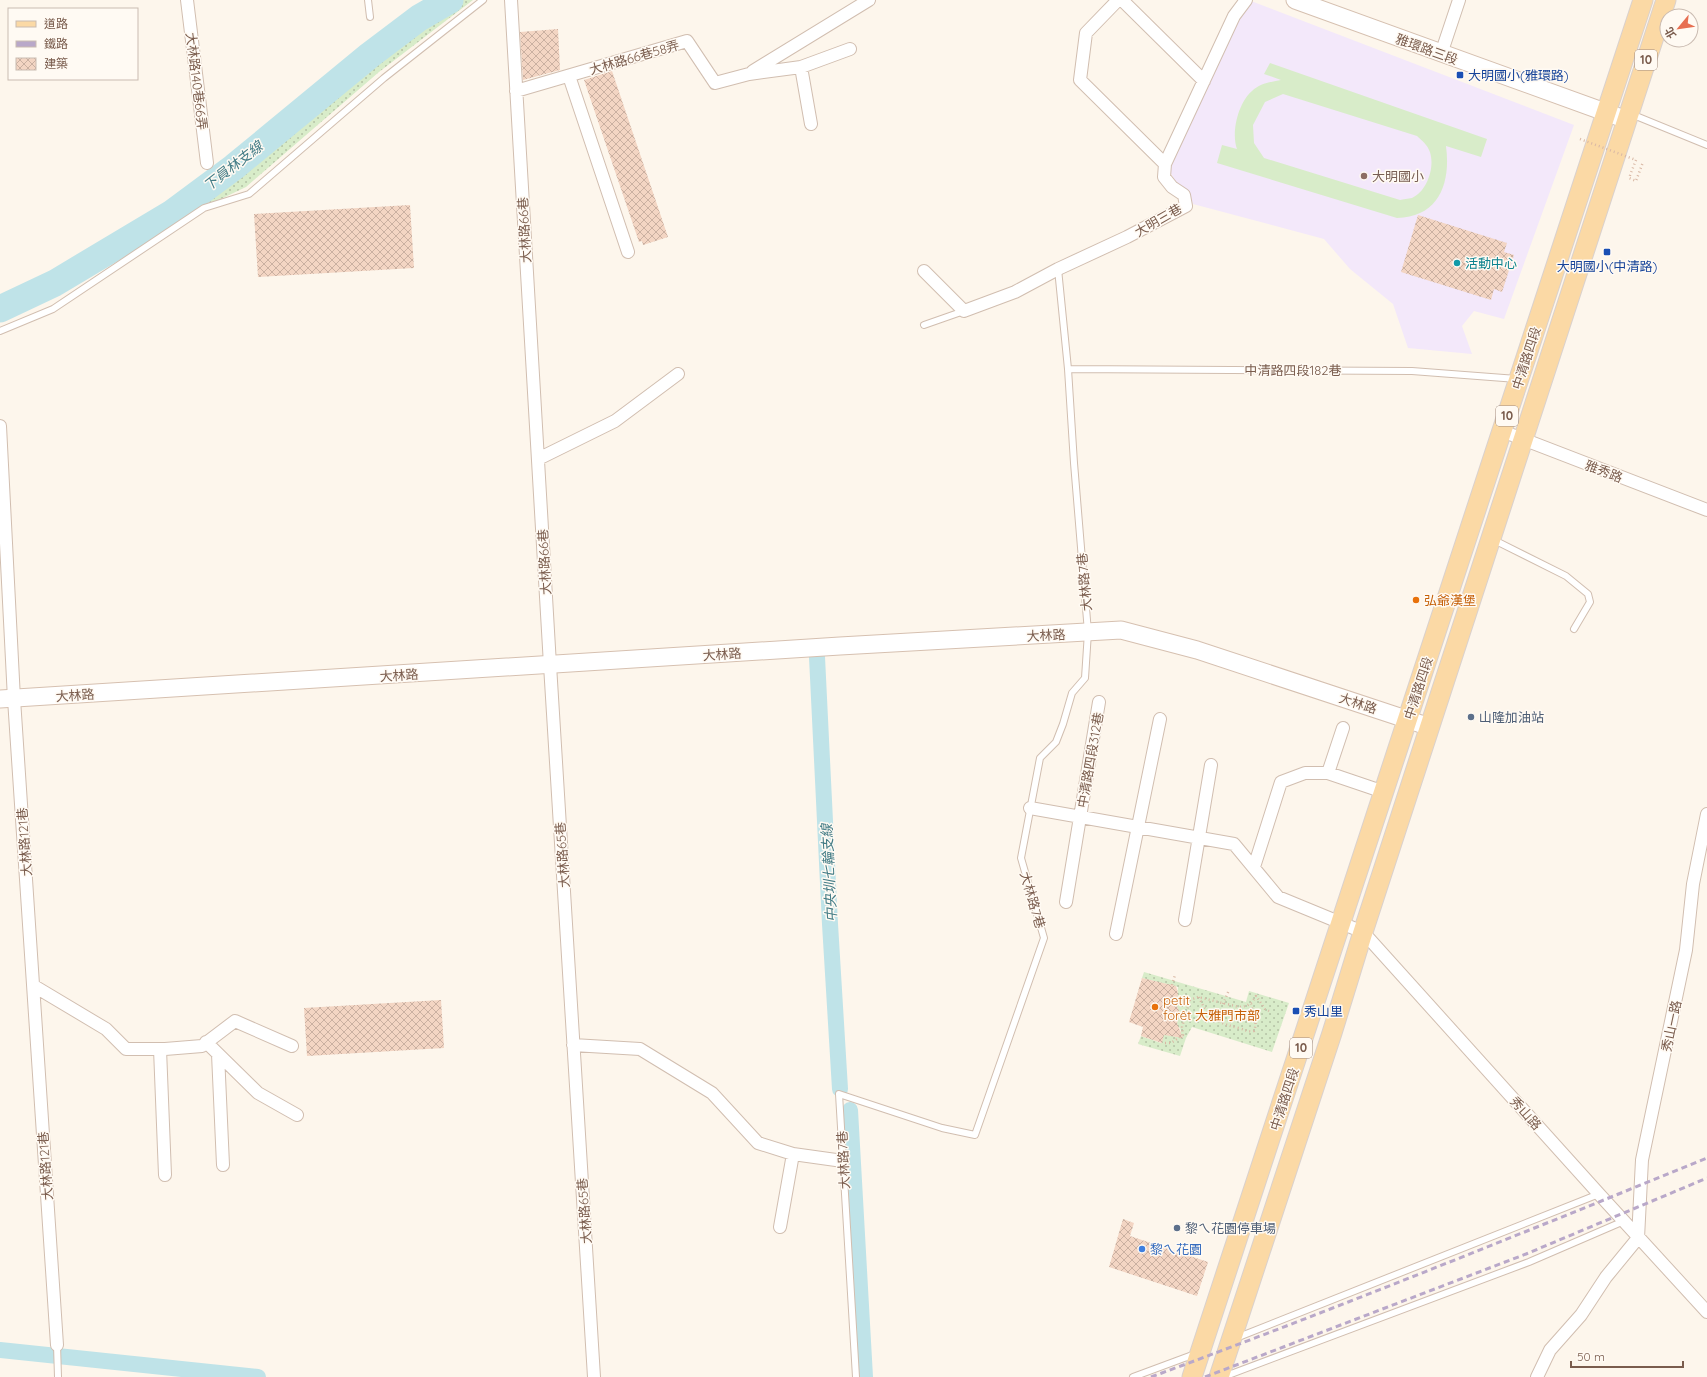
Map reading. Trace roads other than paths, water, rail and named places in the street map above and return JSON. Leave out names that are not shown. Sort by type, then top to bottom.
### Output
[{"type":"main road","name":"中清路四段","points":[[1192,1377],[1643,0]]},
{"type":"main road","name":"中清路四段","points":[[1219,1377],[1332,1033],[1363,932],[1666,0]]},
{"type":"street","name":"大林路140巷66弄","points":[[187,0],[207,163]]},
{"type":"street","name":"大林路66巷","points":[[511,0],[550,665]]},
{"type":"street","name":"大林路66巷58弄","points":[[749,74],[869,0]]},
{"type":"street","points":[[1118,0],[1086,33],[1080,80],[1165,164],[1234,16],[1246,0]]},
{"type":"street","points":[[1122,0],[1204,81]]},
{"type":"street","points":[[1441,54],[1460,0]]},
{"type":"street","name":"雅環路三段","points":[[1299,1],[1606,113],[1628,117]]},
{"type":"street","name":"大林路66巷58弄","points":[[516,91],[687,41],[715,83],[749,74],[801,67],[850,49]]},
{"type":"street","points":[[801,67],[811,124]]},
{"type":"street","points":[[569,76],[628,252]]},
{"type":"street","name":"大明三巷","points":[[964,311],[1015,292],[1186,206],[1184,195],[1172,187],[1164,177],[1165,164]]},
{"type":"street","points":[[924,271],[964,311]]},
{"type":"street","points":[[538,459],[615,421],[678,374]]},
{"type":"street","name":"大林路121巷","points":[[0,426],[7,699],[34,986],[57,1345]]},
{"type":"street","name":"雅秀路","points":[[1502,431],[1707,510]]},
{"type":"street","name":"大林路","points":[[7,699],[840,646],[1121,630],[1197,650],[1430,727]]},
{"type":"street","name":"大林路65巷","points":[[550,665],[594,1377]]},
{"type":"street","name":"中清路四段312巷","points":[[1066,902],[1099,702]]},
{"type":"street","points":[[1116,934],[1160,719]]},
{"type":"street","points":[[1328,773],[1343,728]]},
{"type":"street","points":[[1185,920],[1211,765]]},
{"type":"street","points":[[1254,866],[1282,782],[1305,773],[1328,773],[1384,792]]},
{"type":"street","name":"中清路四段312巷","points":[[1030,808],[1234,844],[1254,866],[1278,897],[1341,923]]},
{"type":"street","name":"秀山一路","points":[[1638,1238],[1642,1160],[1686,950],[1693,884],[1707,814]]},
{"type":"street","name":"秀山路","points":[[1341,923],[1363,932],[1638,1238],[1707,1312]]},
{"type":"street","points":[[34,986],[106,1029],[126,1049],[160,1049],[202,1046],[235,1022],[292,1046]]},
{"type":"street","points":[[206,1042],[258,1093],[297,1115]]},
{"type":"street","points":[[573,1045],[640,1049],[712,1093],[758,1143],[793,1154],[843,1161]]},
{"type":"street","points":[[160,1049],[165,1175]]},
{"type":"street","points":[[218,1054],[223,1165]]},
{"type":"street","points":[[780,1227],[793,1154]]},
{"type":"street","points":[[1537,1377],[1550,1350],[1581,1315],[1606,1278],[1638,1238]]},
{"type":"lane","points":[[368,0],[370,17]]},
{"type":"lane","points":[[0,332],[53,309],[204,208],[249,194],[384,78],[483,0]]},
{"type":"lane","points":[[1628,117],[1707,145]]},
{"type":"lane","name":"大林路7巷","points":[[856,1377],[840,1094],[942,1128],[975,1134],[1044,938],[1021,858],[1040,758],[1056,742],[1072,693],[1085,678],[1088,632],[1068,369],[1058,270]]},
{"type":"lane","name":"大明三巷","points":[[924,324],[964,311]]},
{"type":"lane","name":"中清路四段182巷","points":[[1068,369],[1412,371],[1519,380]]},
{"type":"lane","points":[[1491,539],[1566,576],[1588,594],[1590,602],[1574,629]]},
{"type":"lane","points":[[1231,1340],[1599,1194]]},
{"type":"lane","points":[[1224,1377],[1529,1262],[1624,1221]]},
{"type":"lane","points":[[57,1345],[58,1377]]},
{"type":"lane","points":[[1133,1377],[1200,1352]]},
{"type":"waterway","name":"下員林支線","points":[[0,309],[55,283],[172,213],[234,167],[370,55],[419,18],[450,0]]},
{"type":"waterway","name":"中央圳七輪支線","points":[[817,657],[830,924],[840,1089]]},
{"type":"waterway","points":[[850,1110],[865,1377]]},
{"type":"waterway","points":[[0,1350],[258,1377]]},
{"type":"railway","points":[[1151,1377],[1361,1297],[1707,1158]]},
{"type":"railway","points":[[1205,1377],[1526,1254],[1707,1178]]},
{"type":"place","name":"大明國小(雅環路)","points":[[1460,75]]},
{"type":"place","name":"大明國小","points":[[1364,176]]},
{"type":"place","name":"大明國小(中清路)","points":[[1607,252]]},
{"type":"place","name":"活動中心","points":[[1457,263]]},
{"type":"place","name":"弘爺漢堡","points":[[1416,600]]},
{"type":"place","name":"山隆加油站","points":[[1471,717]]},
{"type":"place","name":"petit forêt 大雅門市部","points":[[1155,1007]]},
{"type":"place","name":"秀山里","points":[[1296,1011]]},
{"type":"place","name":"黎ㄟ花園停車場","points":[[1177,1228]]},
{"type":"place","name":"黎ㄟ花園","points":[[1142,1249]]}]
